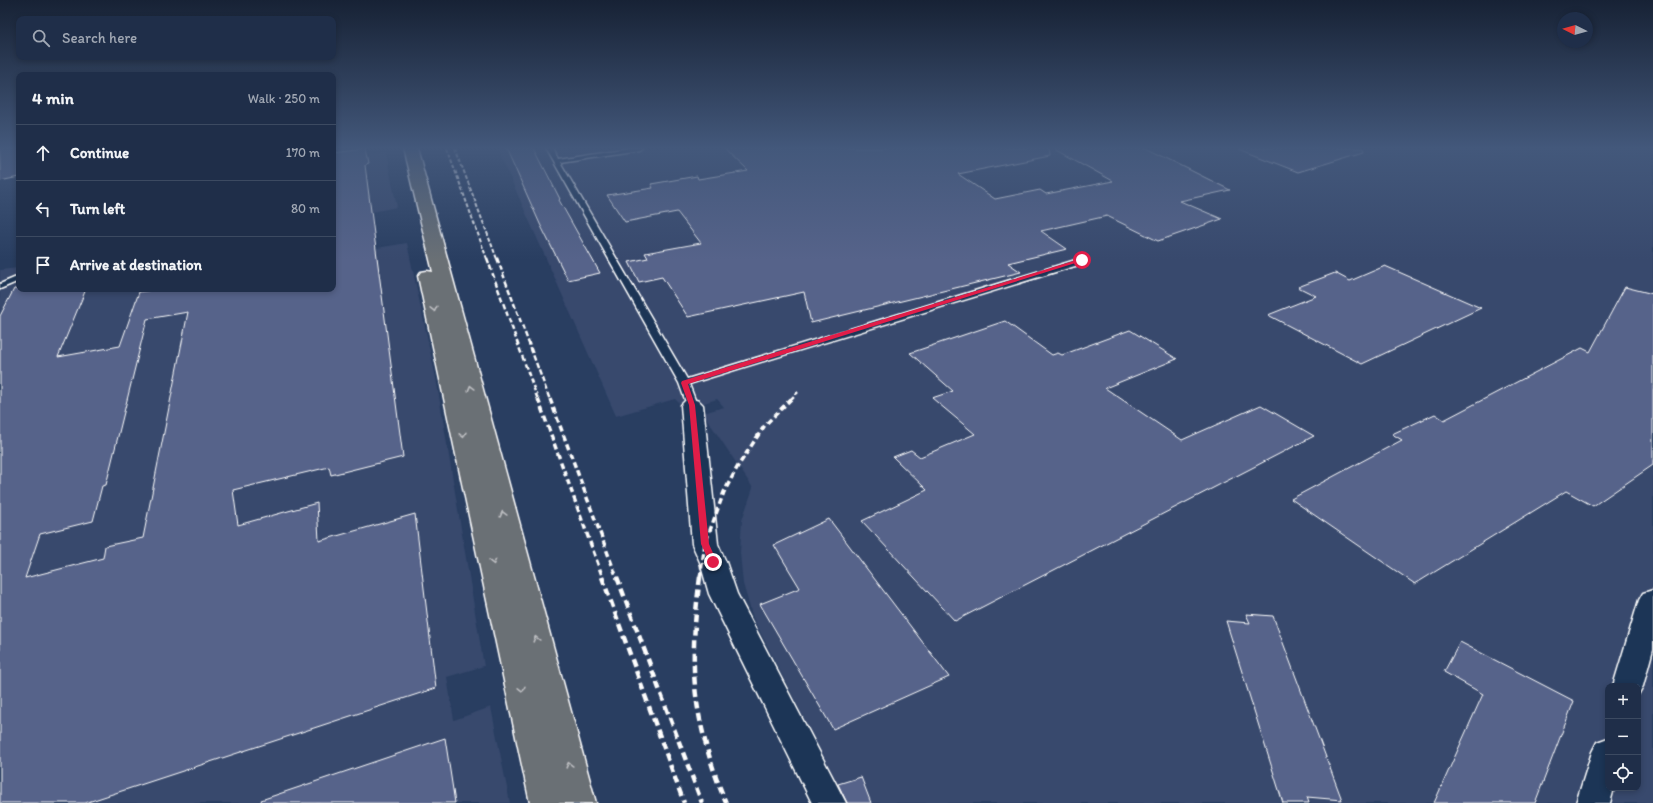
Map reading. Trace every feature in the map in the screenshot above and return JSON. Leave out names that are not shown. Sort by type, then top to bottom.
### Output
[{"type":"main road","points":[[406,185],[548,803]]},
{"type":"main road","points":[[420,185],[578,803]]},
{"type":"street","points":[[688,394],[705,544],[713,562],[723,594],[829,803]]},
{"type":"street","points":[[1629,683],[1653,600]]},
{"type":"street","points":[[1593,803],[1607,755]]},
{"type":"lane","points":[[570,185],[688,394],[1082,260]]},
{"type":"lane","points":[[0,287],[16,279]]},
{"type":"shaded area","points":[[336,185],[393,185],[397,207],[372,212],[377,248],[407,243],[436,378],[484,666],[447,677],[454,720],[491,707],[510,803],[0,803],[0,270],[16,268],[16,292],[336,292]]},
{"type":"shaded area","points":[[514,185],[1653,185],[1653,803],[847,803],[753,618],[743,584],[740,553],[742,520],[753,488],[703,413],[724,407],[717,399],[685,409],[675,399],[616,416]]},
{"type":"building","points":[[336,185],[368,185],[403,457],[331,475],[329,467],[233,490],[238,525],[317,503],[319,541],[415,514],[436,688],[85,803],[0,803],[0,316],[14,289],[16,289],[16,292],[85,292],[58,357],[120,346],[139,292],[336,292]],"holes":[[[188,312],[143,538],[105,546],[103,558],[25,578],[40,534],[93,521],[102,486],[106,485],[147,319]]]},
{"type":"building","points":[[523,185],[553,185],[560,199],[559,200],[600,273],[568,280]]},
{"type":"building","points":[[652,185],[975,185],[995,199],[1040,190],[1046,194],[1090,185],[1221,185],[1230,190],[1180,201],[1222,219],[1158,241],[1107,216],[1041,231],[1067,249],[1008,263],[1021,272],[811,323],[804,292],[688,317],[662,277],[639,282],[629,262],[648,258],[645,253],[701,243],[677,212],[625,222],[607,195],[653,188]]},
{"type":"building","points":[[1385,266],[1481,308],[1362,364],[1268,315],[1316,296],[1298,287],[1335,273],[1350,281]]},
{"type":"building","points":[[1625,287],[1653,294],[1653,465],[1593,506],[1566,491],[1415,584],[1291,499],[1402,440],[1392,434],[1435,414],[1444,420],[1582,348],[1590,352]]},
{"type":"building","points":[[1005,321],[1052,355],[1058,353],[1062,355],[1130,330],[1177,359],[1105,388],[1182,440],[1261,405],[1314,436],[955,621],[862,521],[927,490],[893,457],[911,450],[920,457],[975,434],[932,398],[953,391],[910,353]]},
{"type":"building","points":[[829,519],[949,677],[833,729],[760,604],[800,588],[774,545]]},
{"type":"building","points":[[1246,614],[1273,616],[1342,800],[1307,797],[1309,803],[1283,803],[1226,621],[1250,623]]},
{"type":"building","points":[[1460,642],[1574,701],[1535,803],[1434,803],[1483,694],[1444,672]]},
{"type":"building","points":[[445,738],[455,803],[262,803],[261,800]]},
{"type":"building","points":[[861,777],[871,803],[847,803],[838,784]]},
{"type":"railway","points":[[461,185],[487,259]]},
{"type":"railway","points":[[469,185],[497,259]]},
{"type":"railway","points":[[487,258],[538,400]]},
{"type":"railway","points":[[497,258],[550,400]]},
{"type":"railway","points":[[700,578],[705,544],[724,492],[738,466],[765,425],[798,392]]},
{"type":"railway","points":[[538,399],[603,578]]},
{"type":"railway","points":[[550,399],[617,578]]},
{"type":"railway","points":[[602,577],[684,803]]},
{"type":"railway","points":[[617,577],[702,803]]},
{"type":"railway","points":[[700,577],[694,634],[695,686],[704,737],[714,771],[726,803]]},
{"type":"route","points":[[713,562],[705,544],[692,405],[684,383],[1082,260]]}]
